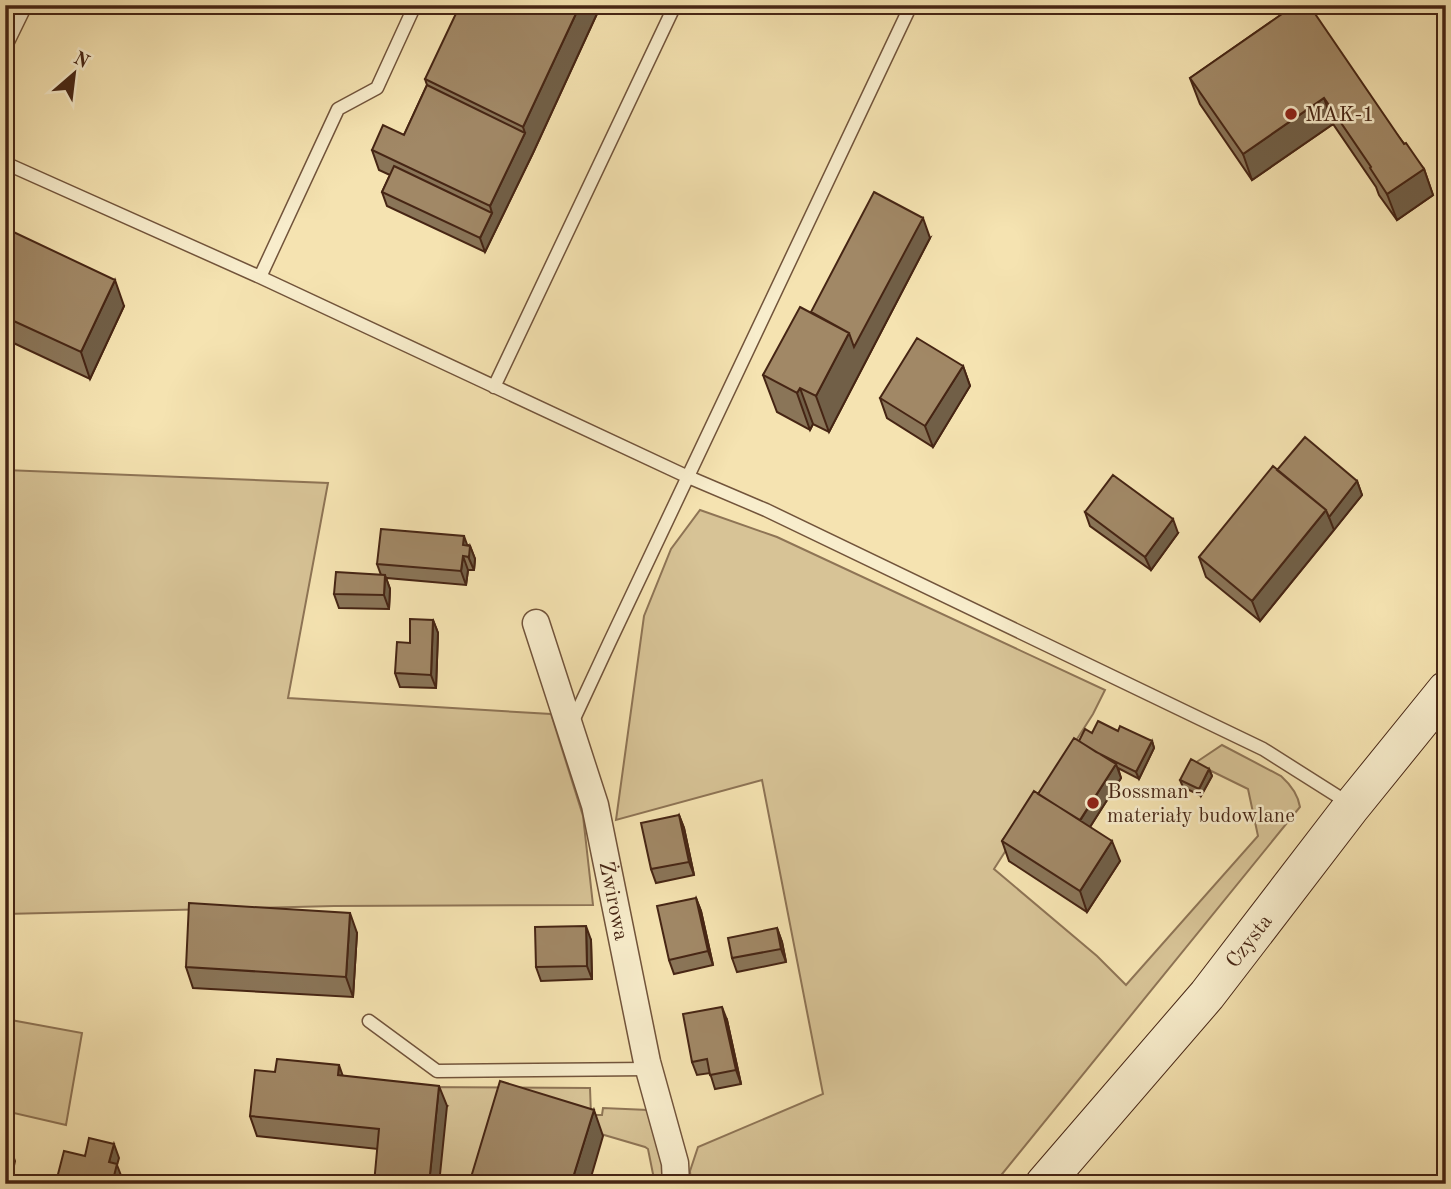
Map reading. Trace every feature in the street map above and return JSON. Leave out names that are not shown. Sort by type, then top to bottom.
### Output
[{"type":"main road","name":"Czysta","points":[[1044,1184],[1207,995],[1352,806],[1446,690]]},
{"type":"street","name":"Żwirowa","points":[[536,622],[595,805],[649,1069],[675,1163],[676,1184]]},
{"type":"lane","points":[[5,48],[26,5]]},
{"type":"lane","points":[[260,277],[338,109],[377,88],[415,5]]},
{"type":"lane","points":[[494,387],[675,5]]},
{"type":"lane","points":[[570,726],[911,5]]},
{"type":"lane","points":[[5,163],[260,277],[686,476],[766,510],[1263,749],[1352,806]]},
{"type":"lane","points":[[369,1020],[438,1070],[649,1069]]},
{"type":"shaded area","points":[[5,470],[328,483],[288,698],[551,714],[583,816],[593,905],[334,906],[5,914]]},
{"type":"shaded area","points":[[700,510],[777,537],[1105,690],[1093,714],[994,869],[1097,956],[1126,985],[1258,836],[1248,789],[1195,763],[1222,745],[1281,776],[1298,798],[1300,807],[994,1184],[691,1184],[690,1171],[698,1147],[823,1094],[762,780],[616,820],[644,616],[671,549]]},
{"type":"shaded area","points":[[5,1016],[11,1020],[82,1033],[66,1125],[5,1111]]},
{"type":"shaded area","points":[[413,1087],[590,1088],[591,1115],[602,1115],[603,1108],[648,1110],[666,1184],[655,1184],[648,1149],[645,1147],[509,1107],[486,1184],[439,1184]]},
{"type":"building","points":[[460,5],[580,5],[523,127],[425,79]]},
{"type":"building","name":"MAK-1","points":[[1295,5],[1309,5],[1424,169],[1387,194],[1324,98],[1243,154],[1190,78]]},
{"type":"building","points":[[427,85],[525,133],[490,206],[372,150],[383,125],[404,135]]},
{"type":"building","points":[[394,166],[492,213],[480,238],[382,192]]},
{"type":"building","points":[[874,192],[923,218],[854,347],[849,333],[811,312]]},
{"type":"building","points":[[5,228],[115,280],[81,352],[5,317]]},
{"type":"building","points":[[800,307],[849,333],[816,396],[800,388],[797,393],[763,375]]},
{"type":"building","points":[[917,338],[963,366],[925,426],[880,398]]},
{"type":"building","points":[[1305,437],[1357,481],[1329,517],[1326,510],[1277,470]]},
{"type":"building","points":[[1273,466],[1326,510],[1252,601],[1199,557]]},
{"type":"building","points":[[1113,475],[1173,519],[1145,557],[1085,512]]},
{"type":"building","points":[[381,529],[464,536],[463,545],[470,546],[469,557],[463,556],[461,571],[377,564]]},
{"type":"building","points":[[336,572],[385,575],[384,595],[334,594]]},
{"type":"building","points":[[410,619],[433,620],[431,675],[395,673],[397,642],[410,643]]},
{"type":"building","points":[[1098,721],[1118,731],[1120,726],[1152,741],[1136,772],[1079,741],[1085,729],[1092,733]]},
{"type":"building","points":[[1074,738],[1116,764],[1080,820],[1038,794]]},
{"type":"building","points":[[1191,759],[1209,769],[1199,789],[1180,780]]},
{"type":"building","points":[[1034,791],[1112,841],[1080,891],[1002,841]]},
{"type":"building","points":[[679,815],[689,862],[651,869],[641,823]]},
{"type":"building","points":[[696,898],[708,951],[669,960],[657,906]]},
{"type":"building","points":[[189,903],[350,913],[346,977],[186,967]]},
{"type":"building","points":[[586,926],[587,966],[536,967],[535,927]]},
{"type":"building","points":[[777,928],[781,949],[732,958],[728,938]]},
{"type":"building","points":[[722,1007],[736,1070],[710,1075],[707,1059],[692,1062],[683,1014]]},
{"type":"building","points":[[277,1059],[339,1065],[338,1075],[439,1086],[429,1184],[374,1184],[379,1129],[250,1116],[255,1070],[275,1072]]},
{"type":"building","points":[[500,1081],[594,1110],[571,1184],[469,1184]]},
{"type":"building","points":[[89,1138],[114,1144],[109,1162],[117,1164],[112,1184],[56,1182],[64,1151],[85,1156]]},
{"type":"building","points":[[5,1146],[10,1147],[5,1170]]},
{"type":"place","name":"MAK-1","points":[[1291,114]]},
{"type":"place","name":"Bossman - materiały budowlane","points":[[1093,803]]}]
